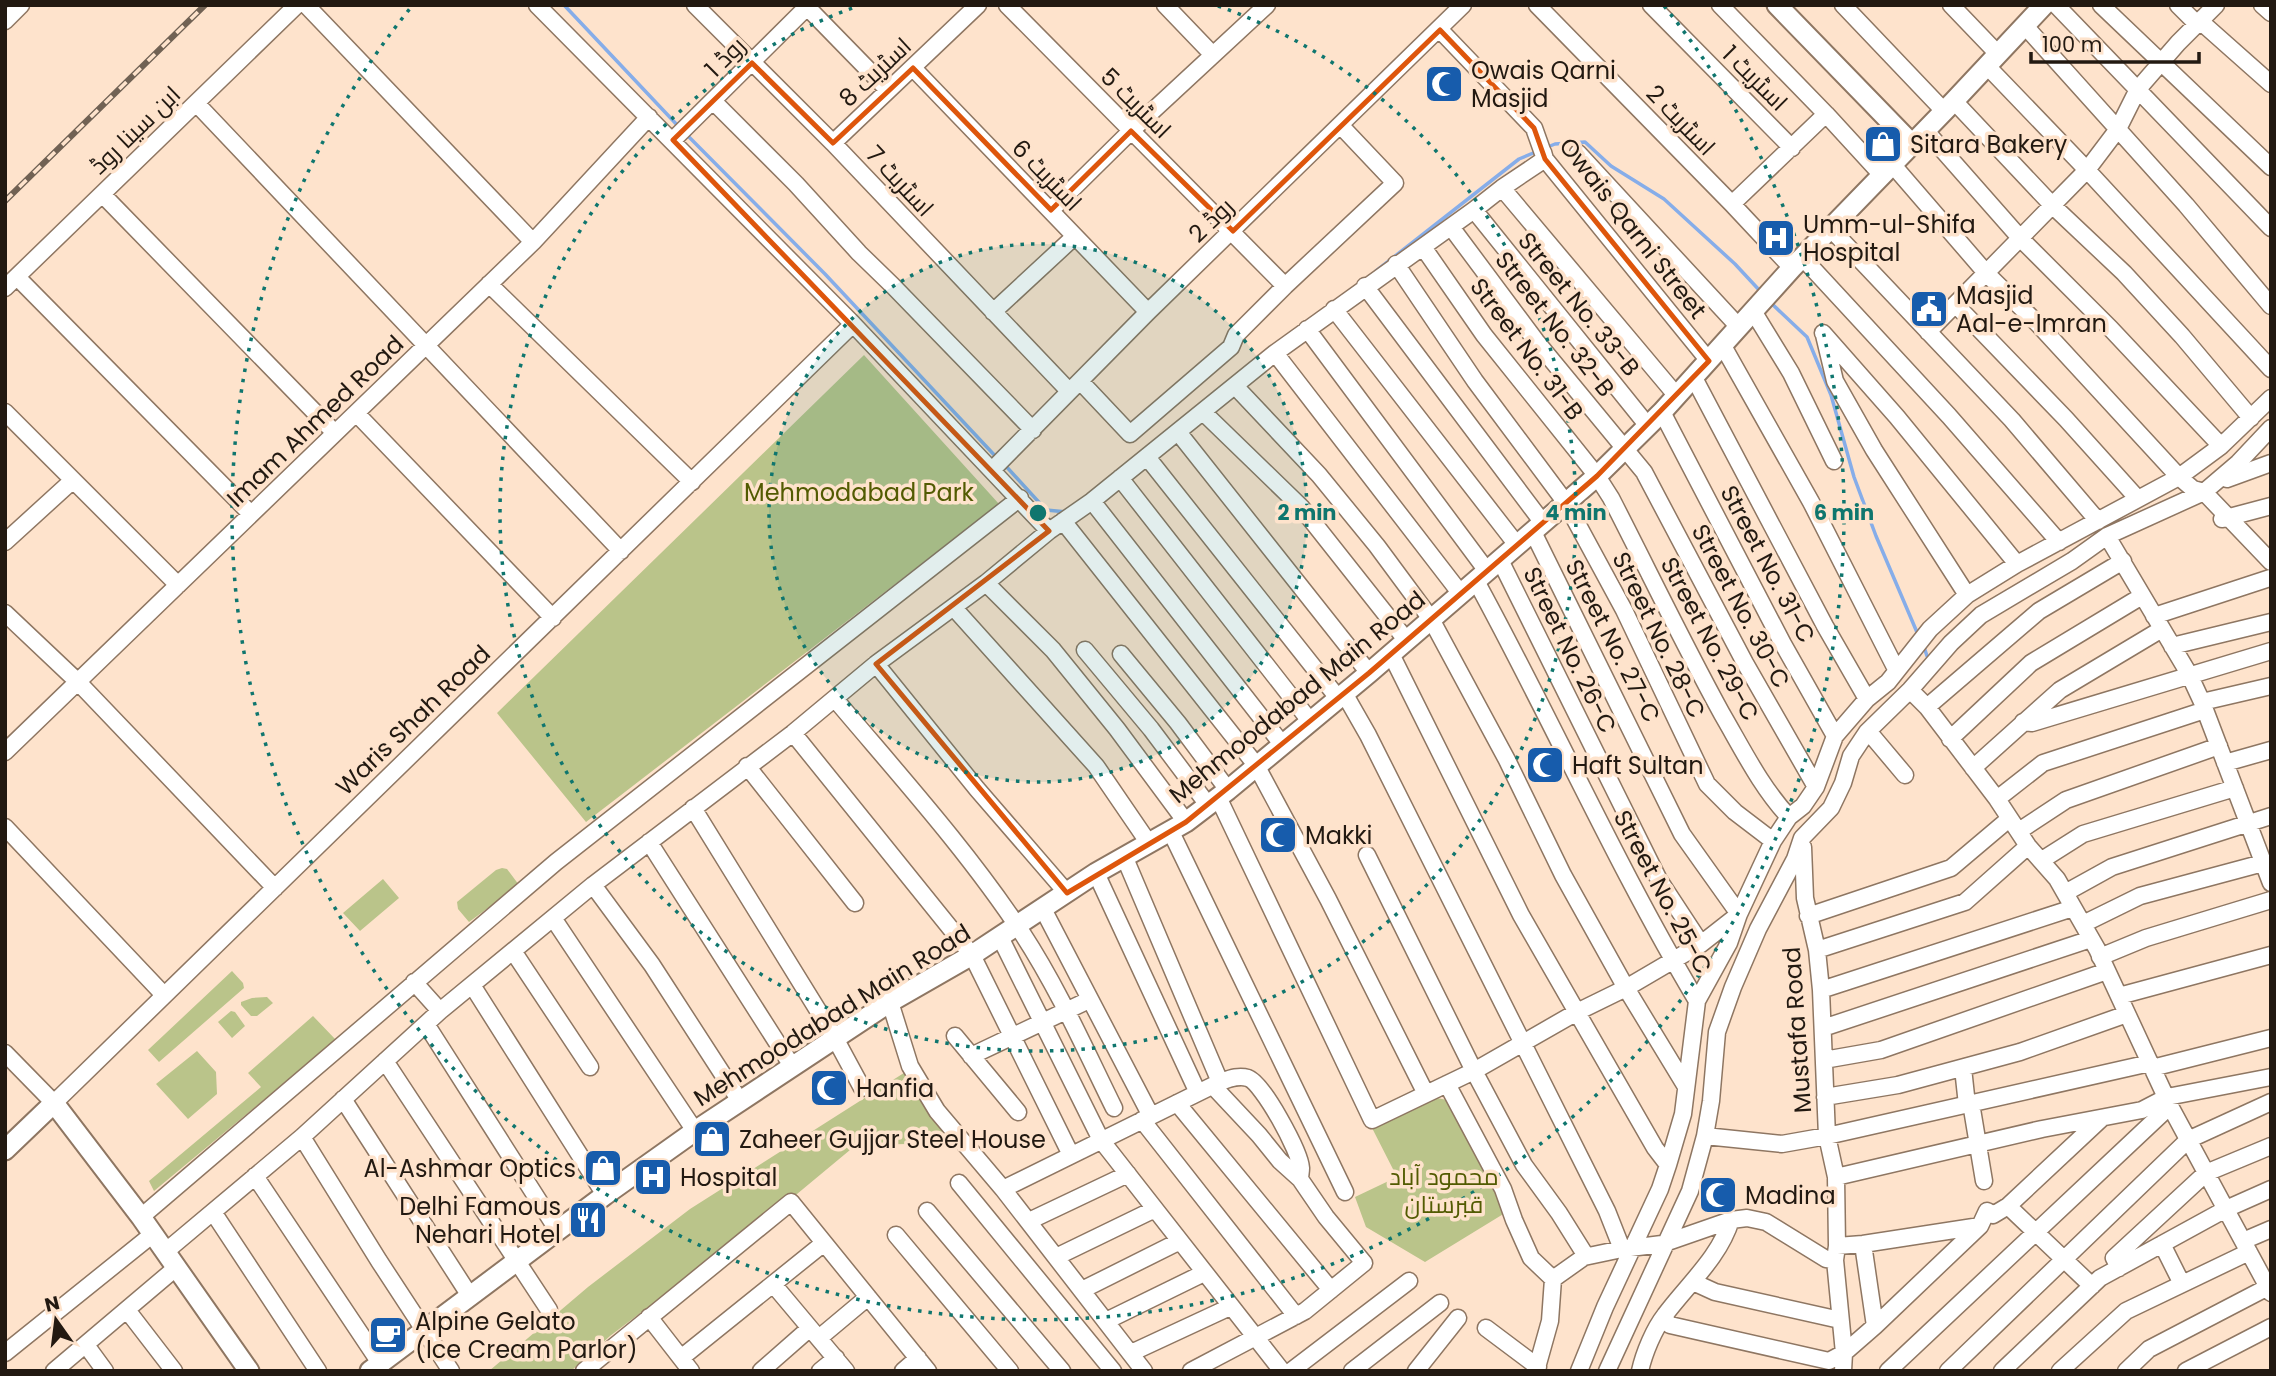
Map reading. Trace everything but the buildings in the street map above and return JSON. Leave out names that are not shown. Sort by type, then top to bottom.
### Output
[{"type":"main road","points":[[1777,5],[1918,137]]},
{"type":"main road","name":"Mehmoodabad Main Road","points":[[375,1367],[604,1195],[695,1131],[890,1002],[972,955],[1096,873],[1178,826],[1218,798],[1407,641],[1597,476],[1662,412],[1793,267],[2044,5]]},
{"type":"main road","points":[[54,1103],[141,1217],[249,1371]]},
{"type":"main road","name":"Waris Shah Road","points":[[5,1150],[54,1103]]},
{"type":"street","name":"ابن سینا روڈ","points":[[11,282],[297,5]]},
{"type":"street","points":[[306,5],[533,242]]},
{"type":"street","points":[[537,5],[649,117],[678,136],[853,324],[996,466],[1020,498],[1056,526],[1256,765],[1328,899],[1426,1094]]},
{"type":"street","name":"اسٹریٹ 7","points":[[695,5],[833,143],[993,312],[1130,434],[1231,347],[1237,335],[1284,286]]},
{"type":"street","name":"اسٹریٹ 8","points":[[833,143],[978,5]]},
{"type":"street","name":"اسٹریٹ 5","points":[[1007,5],[1233,231],[1284,286]]},
{"type":"street","points":[[1165,5],[1213,55]]},
{"type":"street","points":[[1051,211],[1131,131],[1267,5]]},
{"type":"street","name":"روڈ 2","points":[[996,466],[1148,312],[1463,5]]},
{"type":"street","name":"اسٹریٹ 2","points":[[1537,5],[1793,267],[1950,416],[2059,542]]},
{"type":"street","name":"اسٹریٹ 1","points":[[1651,5],[1792,148],[1826,114]]},
{"type":"street","points":[[1720,5],[1826,114],[1887,169],[2195,486],[2271,579],[2158,622],[2060,690],[1973,768]]},
{"type":"street","points":[[1843,5],[2132,282],[2251,418]]},
{"type":"street","points":[[1951,5],[1992,60],[2087,170],[2271,369]]},
{"type":"street","points":[[2056,5],[2271,228]]},
{"type":"street","points":[[2101,5],[2271,167]]},
{"type":"street","points":[[2178,5],[2271,84]]},
{"type":"street","points":[[1928,332],[2087,170],[2118,128],[2138,89],[2216,5]]},
{"type":"street","points":[[2262,5],[2271,13]]},
{"type":"street","points":[[5,21],[20,6]]},
{"type":"street","points":[[808,6],[888,90]]},
{"type":"street","name":"روڈ 1","points":[[678,136],[808,6]]},
{"type":"street","points":[[2025,26],[2118,128],[2271,306]]},
{"type":"street","name":"Owais Qarni Street","points":[[1440,30],[1530,123],[1544,155],[1709,361]]},
{"type":"street","name":"اسٹریٹ 6","points":[[913,68],[1148,312]]},
{"type":"street","points":[[713,102],[796,184],[1030,432]]},
{"type":"street","points":[[196,103],[621,551]]},
{"type":"street","name":"Imam Ahmed Road","points":[[5,752],[533,242],[649,117]]},
{"type":"street","points":[[1284,286],[1395,183],[1341,125]]},
{"type":"street","points":[[1918,137],[2111,328],[2221,446]]},
{"type":"street","points":[[1731,204],[1792,148]]},
{"type":"street","points":[[1577,153],[1738,326]]},
{"type":"street","points":[[54,1371],[127,1310],[213,1212],[302,1137],[440,1011],[593,885],[793,733],[876,664],[954,608],[1056,526],[1092,501],[1275,353],[1451,227],[1544,155]]},
{"type":"street","points":[[1502,188],[1676,396]]},
{"type":"street","points":[[102,194],[335,433]]},
{"type":"street","name":"Street No. 33-B","points":[[1474,210],[1648,426]]},
{"type":"street","name":"Street No. 32-B","points":[[1451,227],[1536,341],[1625,449]]},
{"type":"street","points":[[1830,228],[2012,420],[2098,520]]},
{"type":"street","points":[[993,312],[1074,237]]},
{"type":"street","name":"Street No. 31-B","points":[[1423,247],[1484,335],[1597,476]]},
{"type":"street","name":"Street No. 28-C","points":[[1396,264],[1475,381],[1566,503],[1624,610],[1707,784],[1735,812],[1773,841]]},
{"type":"street","points":[[11,282],[251,514]]},
{"type":"street","points":[[489,284],[692,482]]},
{"type":"street","name":"Street No. 27-C","points":[[1365,286],[1538,527],[1682,834],[1739,914]]},
{"type":"street","points":[[1956,305],[2066,419],[2138,499]]},
{"type":"street","points":[[1334,309],[1517,545]]},
{"type":"street","points":[[1755,309],[1791,373],[1834,461]]},
{"type":"street","name":"Waris Shah Road","points":[[54,1103],[853,324]]},
{"type":"street","points":[[1307,329],[1481,576]]},
{"type":"street","points":[[1967,595],[1874,450],[1835,381],[1823,333],[1897,417],[2017,564]]},
{"type":"street","points":[[1723,346],[1811,502],[1896,669]]},
{"type":"street","points":[[1275,353],[1481,576]]},
{"type":"street","points":[[1693,376],[1825,626],[1867,699]]},
{"type":"street","points":[[1235,386],[1319,475],[1377,546],[1431,619],[1507,760],[1563,874],[1626,988],[1685,1085]]},
{"type":"street","points":[[2195,486],[2221,446],[2271,398]]},
{"type":"street","points":[[5,412],[178,585]]},
{"type":"street","points":[[1203,412],[1301,507],[1407,641]]},
{"type":"street","name":"Street No. 31-C","points":[[1662,412],[1835,736]]},
{"type":"street","points":[[356,413],[553,618]]},
{"type":"street","points":[[1607,1371],[1690,1191],[1705,1136],[1711,1101],[1717,1032],[1732,987],[1758,929],[1795,859],[1802,838],[1831,808],[1852,756],[1868,731],[1981,615],[2072,561],[2107,536],[2195,486],[2271,428]]},
{"type":"street","points":[[1178,432],[1369,673]]},
{"type":"street","name":"Street No. 30-C","points":[[1625,449],[1644,472],[1745,663],[1816,787]]},
{"type":"street","points":[[1147,457],[1341,696],[1368,735],[1607,1210],[1632,1248]]},
{"type":"street","points":[[1579,1371],[1605,1307],[1660,1189],[1668,1165],[1683,1114],[1697,1001],[1729,943],[1739,914],[1773,841],[1789,817],[1803,806],[1816,787],[1835,736],[1867,699],[1888,682],[1930,629],[1967,595],[2017,564],[2138,499],[2195,486],[2271,463]]},
{"type":"street","name":"Street No. 29-C","points":[[1597,476],[1757,776],[1789,817]]},
{"type":"street","points":[[1120,478],[1310,721]]},
{"type":"street","points":[[5,541],[72,481]]},
{"type":"street","points":[[141,1217],[556,862],[1020,498]]},
{"type":"street","points":[[1092,501],[1282,744]]},
{"type":"street","points":[[2224,519],[2271,506]]},
{"type":"street","points":[[2224,519],[2264,546],[2271,562]]},
{"type":"street","points":[[2082,924],[2140,896],[2268,875],[2189,674],[2107,536]]},
{"type":"street","points":[[1927,707],[2039,611],[2123,561]]},
{"type":"street","name":"Street No. 26-C","points":[[1481,576],[1659,880],[1701,944]]},
{"type":"street","name":"Street No. 25-C","points":[[1481,576],[1511,646],[1613,850],[1697,1001]]},
{"type":"street","points":[[986,583],[1053,650],[1117,729],[1178,826],[1345,1192]]},
{"type":"street","points":[[1951,739],[2031,663],[2142,596]]},
{"type":"street","points":[[954,608],[1096,766],[1148,842]]},
{"type":"street","points":[[5,613],[78,682],[275,888]]},
{"type":"street","points":[[2172,646],[2271,622]]},
{"type":"street","points":[[1085,650],[1151,729],[1218,798]]},
{"type":"street","points":[[2023,722],[2032,723],[2271,651]]},
{"type":"street","points":[[1121,654],[1178,723],[1218,798],[1372,1120],[1474,1071],[1626,988],[1701,944],[1739,914]]},
{"type":"street","points":[[1391,654],[1521,915],[1655,1148],[1668,1165]]},
{"type":"street","points":[[876,664],[977,789],[1067,893]]},
{"type":"street","points":[[1997,799],[2043,763],[2203,706],[2271,686]]},
{"type":"street","points":[[1910,690],[1927,707],[1997,799],[2064,893],[2104,964],[2188,1140],[2268,1281],[2150,1349],[2126,1371]]},
{"type":"street","points":[[835,699],[952,837],[1017,926],[1066,1011],[1114,1108]]},
{"type":"street","points":[[1868,731],[1905,775]]},
{"type":"street","points":[[793,733],[972,955],[1070,1155]]},
{"type":"street","points":[[1808,916],[1951,868],[2014,825],[2066,800],[2219,746]]},
{"type":"street","points":[[2225,762],[2271,750]]},
{"type":"street","points":[[747,766],[855,903]]},
{"type":"street","points":[[2042,860],[2083,834],[2235,788]]},
{"type":"street","points":[[693,808],[835,1038],[862,1088]]},
{"type":"street","points":[[2064,893],[2112,867],[2271,816]]},
{"type":"street","points":[[5,827],[164,995]]},
{"type":"street","name":"Mustafa Road","points":[[1802,838],[1808,916],[1817,950],[1821,990],[1827,1136],[1836,1177],[1836,1253],[1843,1371]]},
{"type":"street","points":[[649,842],[793,1066]]},
{"type":"street","points":[[1817,950],[1965,902],[2028,846]]},
{"type":"street","points":[[1367,855],[1474,1071],[1524,1165],[1586,1256]]},
{"type":"street","points":[[1124,856],[1211,1087]]},
{"type":"street","points":[[1096,873],[1211,1087],[1300,1180],[1364,1263],[1296,1316],[1191,1371]]},
{"type":"street","points":[[593,885],[652,965],[740,1101]]},
{"type":"street","points":[[1824,1060],[1881,1051],[2104,964],[2146,938],[2271,900]]},
{"type":"street","points":[[1821,990],[2073,908]]},
{"type":"street","points":[[1043,909],[1146,1118],[1296,1316]]},
{"type":"street","points":[[553,918],[695,1131]]},
{"type":"street","points":[[1000,937],[1101,1140],[1282,1371]]},
{"type":"street","points":[[1823,1028],[2091,939]]},
{"type":"street","points":[[513,951],[590,1067]]},
{"type":"street","points":[[2119,996],[2271,955]]},
{"type":"street","points":[[414,982],[440,1011]]},
{"type":"street","points":[[472,985],[604,1195]]},
{"type":"street","points":[[971,1056],[1090,1000]]},
{"type":"street","points":[[890,1002],[910,1066],[937,1111],[1003,1189],[1106,1321],[1135,1364],[1230,1307]]},
{"type":"street","points":[[1825,1097],[1898,1086],[2020,1052],[2127,1014]]},
{"type":"street","points":[[426,1024],[558,1231]]},
{"type":"street","points":[[955,1036],[1018,1112]]},
{"type":"street","points":[[1705,1136],[1782,1144],[2271,1038]]},
{"type":"street","points":[[5,1053],[54,1103]]},
{"type":"street","points":[[385,1061],[549,1310]]},
{"type":"street","points":[[1963,1068],[1984,1181]]},
{"type":"street","points":[[1003,1189],[1177,1103],[1236,1077],[1249,1078],[1260,1086],[1275,1110],[1301,1166],[1300,1180]]},
{"type":"street","points":[[1836,1177],[2142,1110],[2271,1077]]},
{"type":"street","points":[[1447,1084],[1503,1189],[1531,1258],[1553,1279]]},
{"type":"street","points":[[343,1099],[470,1296]]},
{"type":"street","points":[[1888,1371],[2036,1233],[2169,1102]]},
{"type":"street","points":[[1948,1371],[2188,1140],[2271,1102]]},
{"type":"street","points":[[1177,1103],[1331,1290]]},
{"type":"street","points":[[1663,1318],[1670,1325],[1829,1361],[1844,1353],[1875,1326],[1980,1226],[1987,1210],[1993,1215],[2007,1206],[2101,1119]]},
{"type":"street","points":[[302,1137],[451,1371]]},
{"type":"street","points":[[2119,1268],[2114,1258],[2206,1173],[2271,1146]]},
{"type":"street","points":[[1028,1221],[1128,1174]]},
{"type":"street","points":[[255,1177],[375,1367]]},
{"type":"street","points":[[959,1183],[1114,1371]]},
{"type":"street","points":[[2002,1371],[2100,1278],[2226,1209],[2271,1189]]},
{"type":"street","points":[[584,1371],[791,1202],[923,1364],[902,1371]]},
{"type":"street","points":[[2007,1206],[2092,1286]]},
{"type":"street","points":[[1056,1257],[1155,1209]]},
{"type":"street","points":[[927,1211],[1062,1371]]},
{"type":"street","points":[[213,1212],[318,1371]]},
{"type":"street","points":[[1553,1279],[1586,1256],[1665,1243],[1731,1220],[1746,1218],[1766,1223],[1826,1259],[1863,1244],[1980,1226]]},
{"type":"street","points":[[1644,1369],[1663,1318],[1715,1254],[1731,1220]]},
{"type":"street","points":[[2060,1371],[2126,1311],[2182,1284],[2271,1229]]},
{"type":"street","points":[[5,1353],[153,1234]]},
{"type":"street","points":[[896,1235],[1010,1371]]},
{"type":"street","points":[[1082,1290],[1180,1241]]},
{"type":"street","points":[[649,1318],[686,1364],[773,1284],[824,1243]]},
{"type":"street","points":[[1863,1244],[1875,1326]]},
{"type":"street","points":[[2162,1244],[2182,1284]]},
{"type":"street","points":[[1106,1321],[1204,1273]]},
{"type":"street","points":[[1486,1328],[1537,1369],[1550,1321],[1553,1279]]},
{"type":"street","points":[[1291,1371],[1409,1281]]},
{"type":"street","points":[[1693,1282],[1715,1293],[1840,1320]]},
{"type":"street","points":[[773,1284],[841,1365],[820,1371]]},
{"type":"street","points":[[761,1371],[869,1297]]},
{"type":"street","points":[[1352,1371],[1440,1303]]},
{"type":"street","points":[[127,1310],[174,1371]]},
{"type":"street","points":[[1416,1371],[1458,1318]]},
{"type":"street","points":[[2186,1371],[2271,1326]]},
{"type":"street","points":[[1888,1371],[1931,1331]]},
{"type":"street","points":[[86,1345],[105,1371]]},
{"type":"highlighted area","points":[[1440,30],[1534,128],[1545,159],[1709,361],[1597,476],[1369,673],[1186,822],[1067,893],[876,664],[1049,531],[673,140],[752,63],[833,143],[913,68],[1051,210],[1131,131],[1233,231]]},
{"type":"green space","name":"Mehmodabad Park","points":[[864,355],[999,504],[586,822],[497,713]]},
{"type":"green space","points":[[502,868],[507,869],[519,885],[469,922],[458,909],[457,902]]},
{"type":"green space","points":[[383,879],[399,898],[360,931],[343,913]]},
{"type":"green space","points":[[232,971],[244,988],[159,1062],[148,1050]]},
{"type":"green space","points":[[267,997],[273,1003],[257,1016],[251,1016],[241,1002]]},
{"type":"green space","points":[[231,1011],[235,1012],[245,1026],[232,1038],[218,1022]]},
{"type":"green space","points":[[313,1016],[336,1040],[154,1191],[149,1181],[261,1087],[248,1073]]},
{"type":"green space","points":[[197,1051],[216,1072],[217,1094],[188,1119],[156,1084]]},
{"type":"green space","points":[[907,1071],[959,1143],[856,1145],[797,1194],[610,1336],[571,1371],[489,1371],[588,1287],[690,1209]]},
{"type":"green space","name":"محمود آباد قبرستان","points":[[1427,1096],[1447,1100],[1497,1182],[1505,1213],[1425,1262],[1366,1227],[1355,1197],[1397,1177],[1370,1124]]},
{"type":"waterway","points":[[564,5],[680,128]]},
{"type":"waterway","points":[[686,134],[825,274],[998,459]]},
{"type":"waterway","points":[[1545,148],[1555,144],[1585,142],[1611,166],[1664,199],[1735,264],[1761,292]]},
{"type":"waterway","points":[[1376,271],[1519,159],[1538,151]]},
{"type":"waterway","points":[[1771,303],[1807,337],[1831,395],[1854,477],[1876,536],[1919,637]]},
{"type":"waterway","points":[[1004,464],[1046,510],[1067,512]]},
{"type":"waterway","points":[[1924,647],[1927,656]]},
{"type":"railway","points":[[5,201],[205,5]]},
{"type":"place","name":"Owais Qarni Masjid","points":[[1444,84]]},
{"type":"place","name":"Sitara Bakery","points":[[1883,144]]},
{"type":"place","name":"Umm-ul-Shifa Hospital","points":[[1776,238]]},
{"type":"place","name":"Masjid Aal-e-Imran","points":[[1929,309]]},
{"type":"place","name":"Haft Sultan","points":[[1545,765]]},
{"type":"place","name":"Makki","points":[[1278,835]]},
{"type":"place","name":"Hanfia","points":[[829,1088]]},
{"type":"place","name":"Zaheer Gujjar Steel House","points":[[712,1139]]},
{"type":"place","name":"Al-Ashmar Optics","points":[[603,1168]]},
{"type":"place","name":"Hospital","points":[[653,1177]]},
{"type":"place","name":"Madina","points":[[1718,1195]]},
{"type":"place","name":"Delhi Famous Nehari Hotel","points":[[588,1220]]},
{"type":"place","name":"Alpine Gelato (Ice Cream Parlor)","points":[[388,1335]]}]
